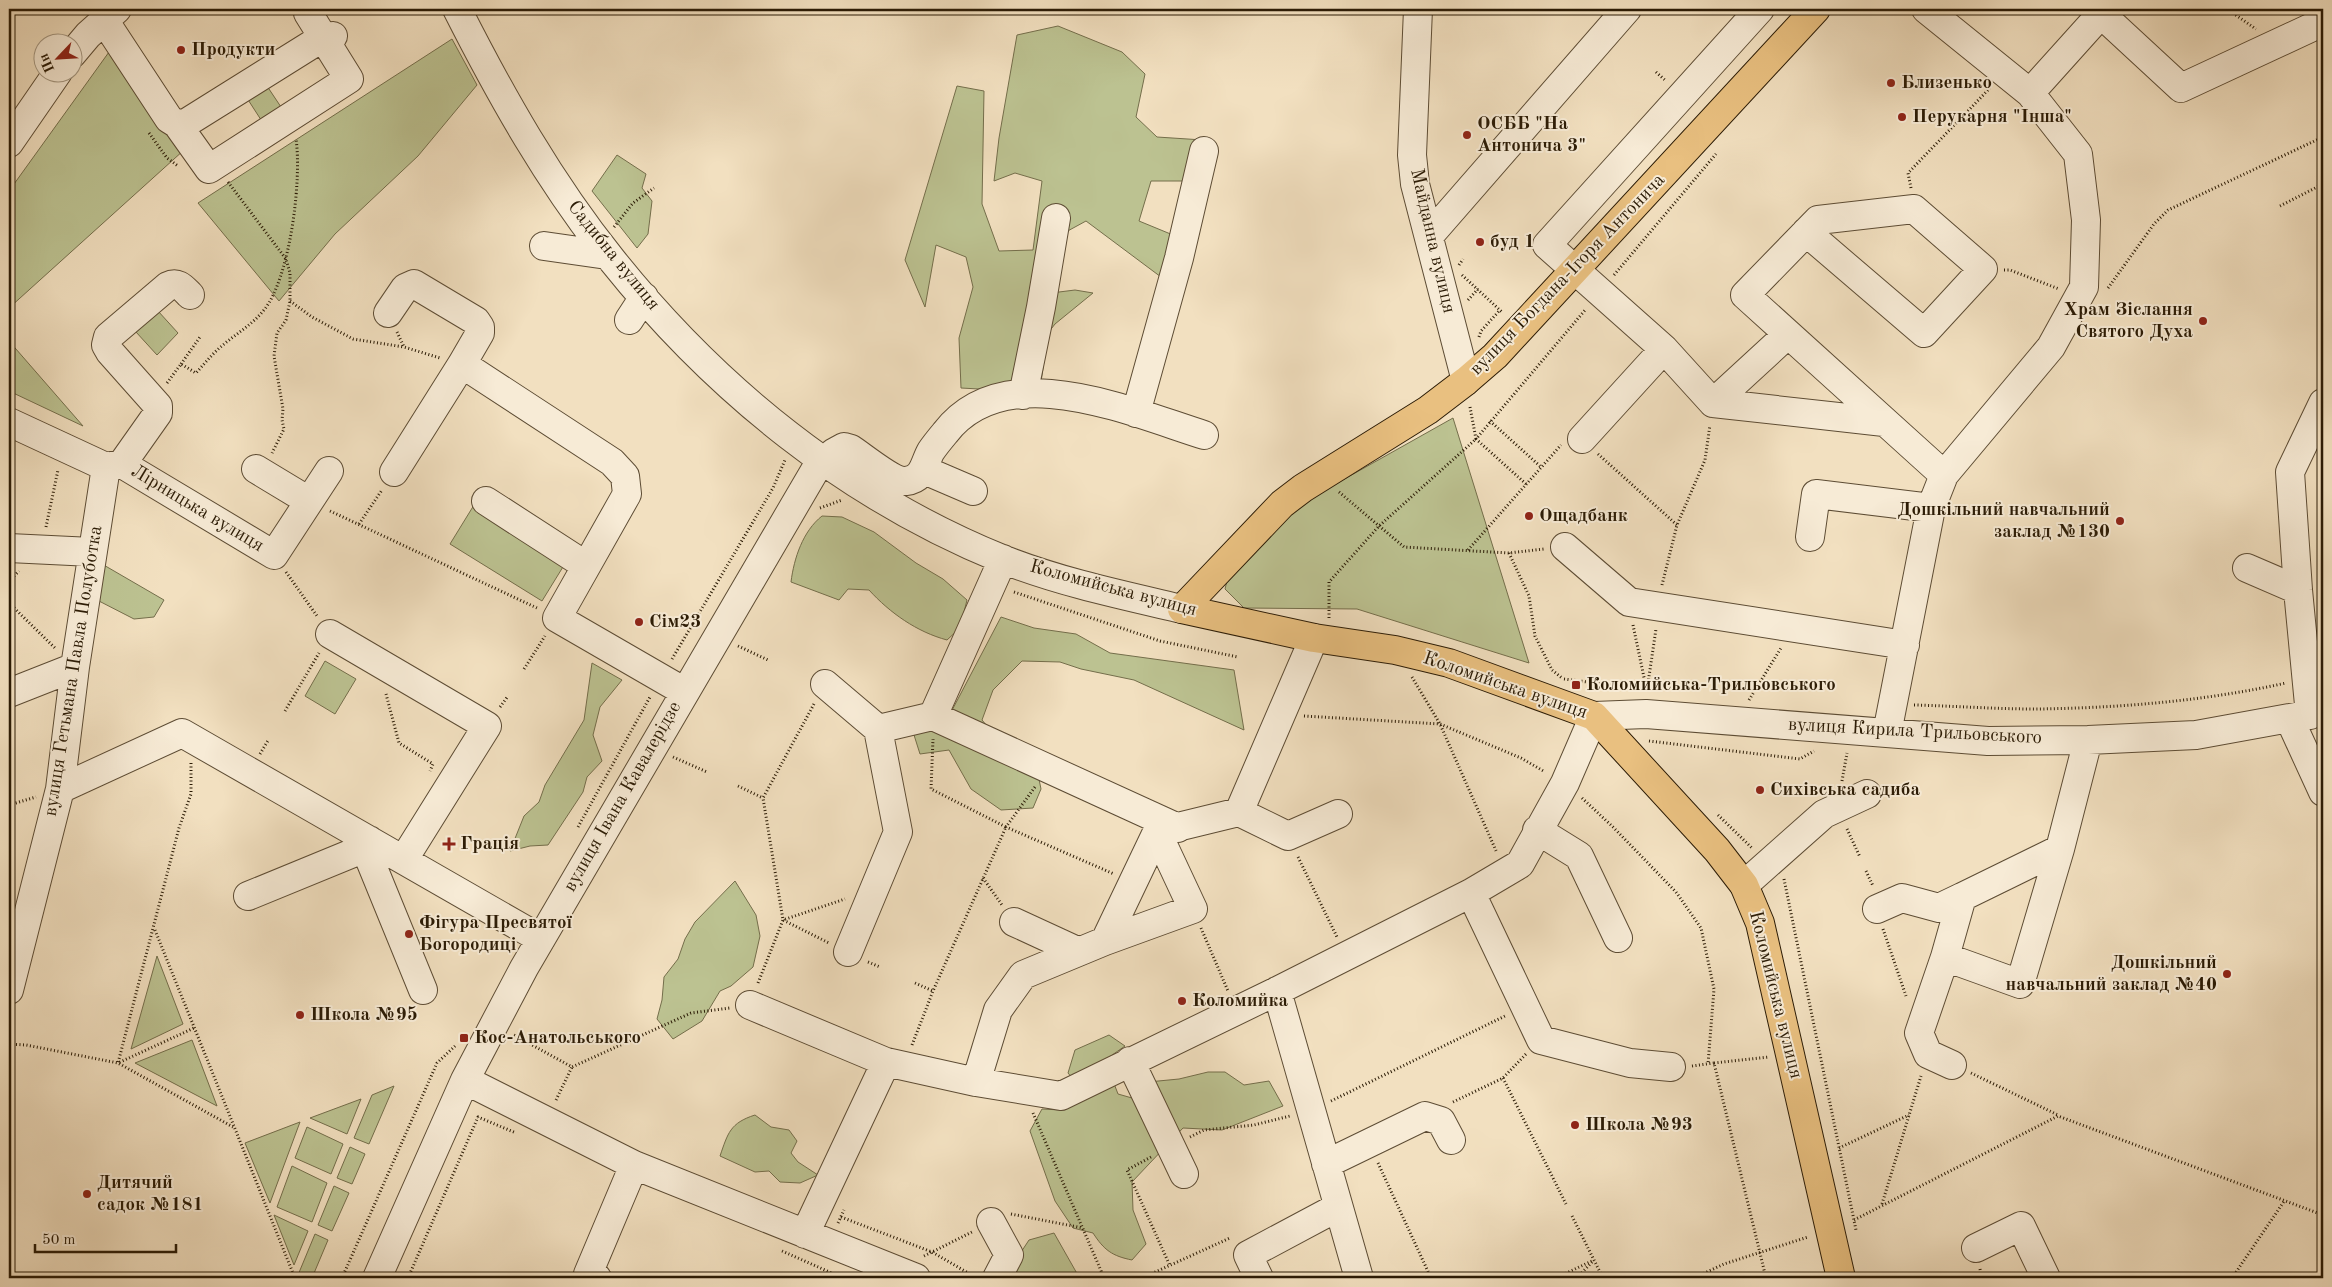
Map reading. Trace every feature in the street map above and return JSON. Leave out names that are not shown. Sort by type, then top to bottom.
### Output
[{"type":"main road","name":"вулиця Богдана-Ігоря Антонича","points":[[1182,609],[1282,504],[1321,477],[1385,438],[1466,382],[1576,270],[1816,9]]},
{"type":"main road","name":"Коломийська вулиця","points":[[1182,609],[1314,638],[1395,650],[1449,663],[1594,716],[1717,850],[1744,885],[1760,923],[1841,1278]]},
{"type":"street","name":"Садибна вулиця","points":[[457,9],[488,69],[566,198],[610,242],[644,297],[683,341],[738,394],[793,440],[824,462]]},
{"type":"street","name":"Майданна вулиця","points":[[1418,9],[1412,155],[1416,184],[1466,382]]},
{"type":"street","points":[[1429,236],[1627,9]]},
{"type":"street","points":[[1760,9],[1546,245],[1664,348],[1713,403],[1884,422]]},
{"type":"street","points":[[1887,733],[1931,508],[1944,475],[2091,295],[2084,287],[2086,220],[2078,154],[2030,92],[1926,9]]},
{"type":"street","points":[[2030,92],[2101,10],[2181,88],[2323,22]]},
{"type":"street","points":[[82,43],[110,14],[169,119],[177,124],[209,169],[349,80],[327,37],[308,13]]},
{"type":"street","points":[[177,124],[186,123],[327,37]]},
{"type":"street","points":[[9,143],[51,82]]},
{"type":"street","points":[[1136,413],[1180,258],[1204,151]]},
{"type":"street","points":[[1806,232],[1924,334],[1983,269],[1914,208],[1818,220],[1806,232],[1746,296],[1944,475]]},
{"type":"street","points":[[1022,395],[1041,307],[1056,218]]},
{"type":"street","points":[[544,246],[610,242]]},
{"type":"street","points":[[114,466],[158,413],[158,406],[154,398],[110,352],[106,344],[108,337],[173,283],[179,285],[190,295]]},
{"type":"street","points":[[388,313],[405,288],[414,284],[476,321],[480,327],[480,333],[462,364],[394,472]]},
{"type":"street","points":[[629,320],[644,297]]},
{"type":"street","points":[[1713,403],[1788,334]]},
{"type":"street","points":[[1582,439],[1664,348]]},
{"type":"street","points":[[462,364],[612,462],[625,476],[627,494],[585,565],[557,618],[685,692]]},
{"type":"street","points":[[824,462],[844,447],[851,448],[900,480],[914,479],[924,470],[930,452],[946,430],[962,416],[982,403],[1022,395],[1062,394],[1088,398],[1204,435]]},
{"type":"street","points":[[2320,803],[2308,716],[2290,472],[2323,403]]},
{"type":"street","name":"Лірницька вулиця","points":[[9,422],[62,447],[114,466],[274,555]]},
{"type":"street","name":"Коломийська вулиця","points":[[824,462],[895,506],[939,530],[1003,559],[1092,588],[1182,609]]},
{"type":"street","name":"вулиця Івана Кавалерідзе","points":[[377,1278],[465,1080],[542,939],[685,692],[824,462]]},
{"type":"street","name":"вулиця Гетьмана Павла Полуботка","points":[[10,983],[60,789],[92,552],[114,466]]},
{"type":"street","points":[[924,470],[973,491]]},
{"type":"street","points":[[274,555],[329,471]]},
{"type":"street","points":[[264,474],[309,501]]},
{"type":"street","points":[[1810,537],[1816,494],[1931,508]]},
{"type":"street","points":[[486,501],[585,565]]},
{"type":"street","points":[[1566,547],[1629,602],[1905,645]]},
{"type":"street","points":[[9,548],[92,552]]},
{"type":"street","points":[[934,716],[1003,559]]},
{"type":"street","points":[[2246,568],[2298,590]]},
{"type":"street","points":[[330,634],[487,726],[404,859]]},
{"type":"street","points":[[1240,812],[1314,638]]},
{"type":"street","points":[[9,693],[75,668]]},
{"type":"street","points":[[825,684],[878,729],[898,832],[848,952]]},
{"type":"street","name":"вулиця Кирила Трильовського","points":[[1594,716],[1646,714],[1988,740],[2088,740],[2196,735],[2308,716]]},
{"type":"street","points":[[878,729],[934,716],[1048,768],[1168,830],[1240,812],[1288,836],[1338,814]]},
{"type":"street","points":[[750,1006],[894,1064],[976,1082],[1061,1096],[1277,991],[1471,893],[1520,864],[1537,830],[1565,783],[1594,716]]},
{"type":"street","points":[[60,789],[182,733],[367,844],[404,859],[542,939]]},
{"type":"street","points":[[1945,957],[2020,984],[2060,849],[2088,740]]},
{"type":"street","points":[[1744,885],[1824,814],[1867,794]]},
{"type":"street","points":[[1105,941],[1133,882],[1168,830]]},
{"type":"street","points":[[976,1082],[998,1010],[1023,975],[1077,951],[1193,909],[1168,830]]},
{"type":"street","points":[[1537,830],[1579,856],[1618,938]]},
{"type":"street","points":[[248,896],[367,844]]},
{"type":"street","points":[[367,844],[424,990]]},
{"type":"street","points":[[1877,910],[1902,898],[1939,908],[2060,849]]},
{"type":"street","points":[[1471,893],[1541,1040],[1630,1063],[1682,1066]]},
{"type":"street","points":[[1952,1064],[1928,1054],[1919,1033],[1945,957],[1962,897]]},
{"type":"street","points":[[1014,922],[1077,951]]},
{"type":"street","points":[[1277,991],[1359,1278]]},
{"type":"street","points":[[1130,1061],[1184,1174]]},
{"type":"street","points":[[805,1234],[894,1064]]},
{"type":"street","points":[[465,1080],[634,1165],[909,1277]]},
{"type":"street","points":[[1326,1164],[1426,1116],[1441,1121],[1451,1140]]},
{"type":"street","points":[[597,1278],[588,1274],[634,1165]]},
{"type":"street","points":[[1259,1278],[1248,1255],[1338,1207]]},
{"type":"street","points":[[991,1222],[1009,1255],[997,1278]]},
{"type":"street","points":[[1976,1248],[2021,1226],[2046,1278]]},
{"type":"path","points":[[2227,9],[2277,44]]},
{"type":"path","points":[[1914,208],[1908,173],[2005,72]]},
{"type":"path","points":[[145,127],[167,158],[181,168]]},
{"type":"path","points":[[181,364],[196,372],[224,344],[240,334],[256,319],[272,298],[286,259],[296,204],[298,152],[296,135]]},
{"type":"path","points":[[1983,269],[2010,270],[2091,295],[2168,210],[2323,137]]},
{"type":"path","points":[[224,178],[286,259],[290,273],[290,301],[286,320],[277,333],[274,356],[283,408],[282,420],[284,429],[272,450],[264,474]]},
{"type":"path","points":[[2280,206],[2323,184]]},
{"type":"path","points":[[610,242],[633,204],[654,188]]},
{"type":"path","points":[[1460,273],[1520,328]]},
{"type":"path","points":[[290,301],[312,317],[354,339],[404,346],[462,364]]},
{"type":"path","points":[[388,313],[404,346]]},
{"type":"path","points":[[154,398],[200,337]]},
{"type":"path","points":[[1466,382],[1476,439],[1526,484]]},
{"type":"path","points":[[1629,602],[1647,690],[1664,572],[1678,525],[1705,460],[1713,403]]},
{"type":"path","points":[[1490,421],[1542,466]]},
{"type":"path","points":[[1468,550],[1569,437],[1582,439],[1678,525]]},
{"type":"path","points":[[1338,620],[1329,618],[1329,582],[1379,526],[1476,439]]},
{"type":"path","points":[[42,550],[62,447]]},
{"type":"path","points":[[359,524],[394,472]]},
{"type":"path","points":[[1321,477],[1404,547],[1509,553],[1566,547]]},
{"type":"path","points":[[812,510],[846,499]]},
{"type":"path","points":[[309,501],[557,618],[524,669]]},
{"type":"path","points":[[1509,553],[1529,596],[1535,636],[1552,670],[1562,679]]},
{"type":"path","points":[[274,555],[330,634],[285,711]]},
{"type":"path","points":[[992,584],[1160,641],[1238,657]]},
{"type":"path","points":[[9,603],[75,668]]},
{"type":"path","points":[[1736,721],[1794,628]]},
{"type":"path","points":[[736,645],[768,660]]},
{"type":"path","points":[[1395,650],[1440,724],[1505,872]]},
{"type":"path","points":[[378,662],[399,743],[433,764],[429,773]]},
{"type":"path","points":[[1907,705],[2035,709],[2145,704],[2262,689],[2306,679]]},
{"type":"path","points":[[545,1120],[572,1067],[691,1013],[750,1006],[783,920],[763,798],[825,684]]},
{"type":"path","points":[[1282,715],[1440,724],[1521,758],[1565,783],[1613,827],[1676,892],[1701,928],[1714,989],[1708,1064]]},
{"type":"path","points":[[934,716],[931,789],[1006,827],[1133,882]]},
{"type":"path","points":[[1852,730],[1838,807],[1860,857]]},
{"type":"path","points":[[118,1064],[154,929],[155,916],[179,828],[191,794],[190,738]]},
{"type":"path","points":[[1652,748],[1646,741],[1800,759],[1820,748]]},
{"type":"path","points":[[665,754],[707,772]]},
{"type":"path","points":[[894,1064],[933,991],[1006,827],[1048,768]]},
{"type":"path","points":[[738,786],[763,798]]},
{"type":"path","points":[[1714,810],[1755,852],[1785,870],[1782,873],[1857,1240]]},
{"type":"path","points":[[1288,836],[1346,956]]},
{"type":"path","points":[[983,878],[1014,922]]},
{"type":"path","points":[[783,920],[874,889]]},
{"type":"path","points":[[1193,909],[1236,1011]]},
{"type":"path","points":[[1877,910],[1907,998]]},
{"type":"path","points":[[783,920],[848,952]]},
{"type":"path","points":[[154,929],[295,1278]]},
{"type":"path","points":[[916,983],[933,991]]},
{"type":"path","points":[[1311,1111],[1525,1007]]},
{"type":"path","points":[[118,1064],[194,1028]]},
{"type":"path","points":[[513,1034],[572,1067]]},
{"type":"path","points":[[1426,1116],[1503,1078],[1541,1040]]},
{"type":"path","points":[[9,1044],[26,1045],[118,1064],[234,1127]]},
{"type":"path","points":[[342,1278],[436,1063],[457,1045]]},
{"type":"path","points":[[1882,1205],[1928,1054]]},
{"type":"path","points":[[1682,1066],[1769,1056]]},
{"type":"path","points":[[1714,1063],[1766,1278]]},
{"type":"path","points":[[1952,1064],[2058,1116],[2323,1215]]},
{"type":"path","points":[[1503,1078],[1566,1204]]},
{"type":"path","points":[[1022,1090],[1105,1278]]},
{"type":"path","points":[[1839,1148],[1909,1114]]},
{"type":"path","points":[[1854,1220],[2058,1116]]},
{"type":"path","points":[[1369,1143],[1431,1278]]},
{"type":"path","points":[[2232,1278],[2285,1200]]},
{"type":"path","points":[[1572,1216],[1603,1278]]},
{"type":"path","points":[[841,1217],[932,1252],[978,1278]]},
{"type":"path","points":[[1694,1278],[1724,1264],[1810,1236]]},
{"type":"path","points":[[1556,1278],[1594,1260]]},
{"type":"path","points":[[1578,1278],[1594,1260]]},
{"type":"path","points":[[1092,1278],[1102,1273]]},
{"type":"green space","points":[[1058,26],[1122,52],[1145,74],[1136,117],[1157,137],[1203,140],[1209,181],[1151,181],[1139,221],[1173,235],[1165,280],[1086,221],[1053,239],[1043,294],[1075,290],[1093,293],[1055,324],[1048,333],[1041,382],[997,390],[961,388],[959,338],[973,287],[966,257],[936,245],[925,307],[905,260],[957,86],[984,91],[982,204],[999,251],[1033,250],[1042,181],[1015,173],[994,181],[999,138],[1017,35]]},
{"type":"green space","points":[[452,39],[477,85],[418,156],[335,234],[279,301],[198,203]]},
{"type":"green space","points":[[109,52],[184,150],[9,308],[9,191]]},
{"type":"green space","points":[[263,80],[285,113],[265,126],[243,92]]},
{"type":"green space","points":[[617,155],[646,174],[642,188],[652,201],[648,234],[637,248],[592,191]]},
{"type":"green space","points":[[158,311],[178,333],[157,355],[136,332]]},
{"type":"green space","points":[[9,341],[83,426],[9,391]]},
{"type":"green space","points":[[1453,418],[1529,663],[1357,609],[1244,608],[1225,589],[1230,569],[1291,509]]},
{"type":"green space","points":[[474,505],[566,562],[542,601],[450,544]]},
{"type":"green space","points":[[822,516],[842,517],[874,532],[916,563],[943,579],[967,600],[960,628],[947,640],[925,632],[905,621],[869,590],[848,589],[839,600],[791,582],[794,564],[805,537],[815,522]]},
{"type":"green space","points":[[102,564],[164,600],[154,617],[134,619],[97,600]]},
{"type":"green space","points":[[1001,617],[1034,628],[1076,634],[1110,653],[1234,670],[1244,730],[1134,680],[1081,669],[1060,662],[1022,661],[993,690],[982,720],[998,739],[1035,760],[1041,789],[1033,808],[1001,810],[971,789],[949,750],[920,754],[914,735],[949,716]]},
{"type":"green space","points":[[325,661],[356,679],[335,714],[305,696]]},
{"type":"green space","points":[[592,663],[622,680],[600,707],[593,735],[602,761],[587,777],[583,792],[548,845],[530,846],[510,851],[524,816],[539,802],[545,785],[584,720]]},
{"type":"green space","points":[[735,881],[756,915],[760,936],[753,967],[731,986],[720,991],[702,1021],[673,1039],[657,1019],[662,1000],[664,977],[678,959],[685,939],[695,922]]},
{"type":"green space","points":[[157,956],[183,1024],[131,1049]]},
{"type":"green space","points":[[1109,1035],[1125,1046],[1105,1060],[1118,1094],[1132,1098],[1148,1082],[1179,1079],[1208,1072],[1225,1072],[1244,1085],[1269,1081],[1283,1106],[1222,1130],[1183,1128],[1132,1182],[1133,1210],[1146,1244],[1132,1260],[1109,1251],[1093,1233],[1073,1228],[1055,1201],[1030,1131],[1042,1109],[1061,1110],[1084,1092],[1068,1073],[1075,1050]]},
{"type":"green space","points":[[192,1040],[217,1106],[135,1063]]},
{"type":"green space","points":[[394,1086],[369,1144],[354,1138],[372,1095]]},
{"type":"green space","points":[[361,1099],[347,1134],[310,1118]]},
{"type":"green space","points":[[755,1115],[771,1127],[789,1130],[797,1141],[791,1153],[798,1162],[818,1175],[800,1183],[780,1182],[769,1171],[755,1172],[720,1156],[725,1141],[735,1125]]},
{"type":"green space","points":[[300,1122],[270,1203],[245,1143]]},
{"type":"green space","points":[[307,1127],[343,1144],[331,1174],[295,1158]]},
{"type":"green space","points":[[350,1147],[365,1154],[352,1184],[337,1178]]},
{"type":"green space","points":[[292,1166],[327,1183],[312,1222],[277,1207]]},
{"type":"green space","points":[[334,1186],[349,1193],[332,1231],[318,1225]]},
{"type":"green space","points":[[274,1215],[308,1231],[294,1265]]},
{"type":"green space","points":[[1054,1233],[1079,1277],[1004,1278],[1029,1240]]},
{"type":"green space","points":[[315,1234],[328,1240],[312,1278],[300,1278],[298,1275]]},
{"type":"place","name":"Продукти","points":[[181,50]]},
{"type":"place","name":"Близенько","points":[[1891,83]]},
{"type":"place","name":"Перукарня \"Інша\"","points":[[1902,117]]},
{"type":"place","name":"ОСББ \"На Антонича 3\"","points":[[1467,135]]},
{"type":"place","name":"буд 1","points":[[1480,242]]},
{"type":"place","name":"Храм Зіслання Святого Духа","points":[[2203,321]]},
{"type":"place","name":"Ощадбанк","points":[[1529,516]]},
{"type":"place","name":"Дошкільний навчальний заклад №130","points":[[2120,521]]},
{"type":"place","name":"Сім23","points":[[639,622]]},
{"type":"place","name":"Коломийська-Трильовського","points":[[1576,685]]},
{"type":"place","name":"Сихівська садиба","points":[[1760,790]]},
{"type":"place","name":"Грація","points":[[449,844]]},
{"type":"place","name":"Фігура Пресвятої Богородиці","points":[[409,934]]},
{"type":"place","name":"Дошкільний навчальний заклад №40","points":[[2227,974]]},
{"type":"place","name":"Коломийка","points":[[1182,1001]]},
{"type":"place","name":"Школа №95","points":[[300,1015]]},
{"type":"place","name":"Кос-Анатольського","points":[[464,1038]]},
{"type":"place","name":"Школа №93","points":[[1575,1125]]},
{"type":"place","name":"Дитячий садок №181","points":[[87,1194]]}]
